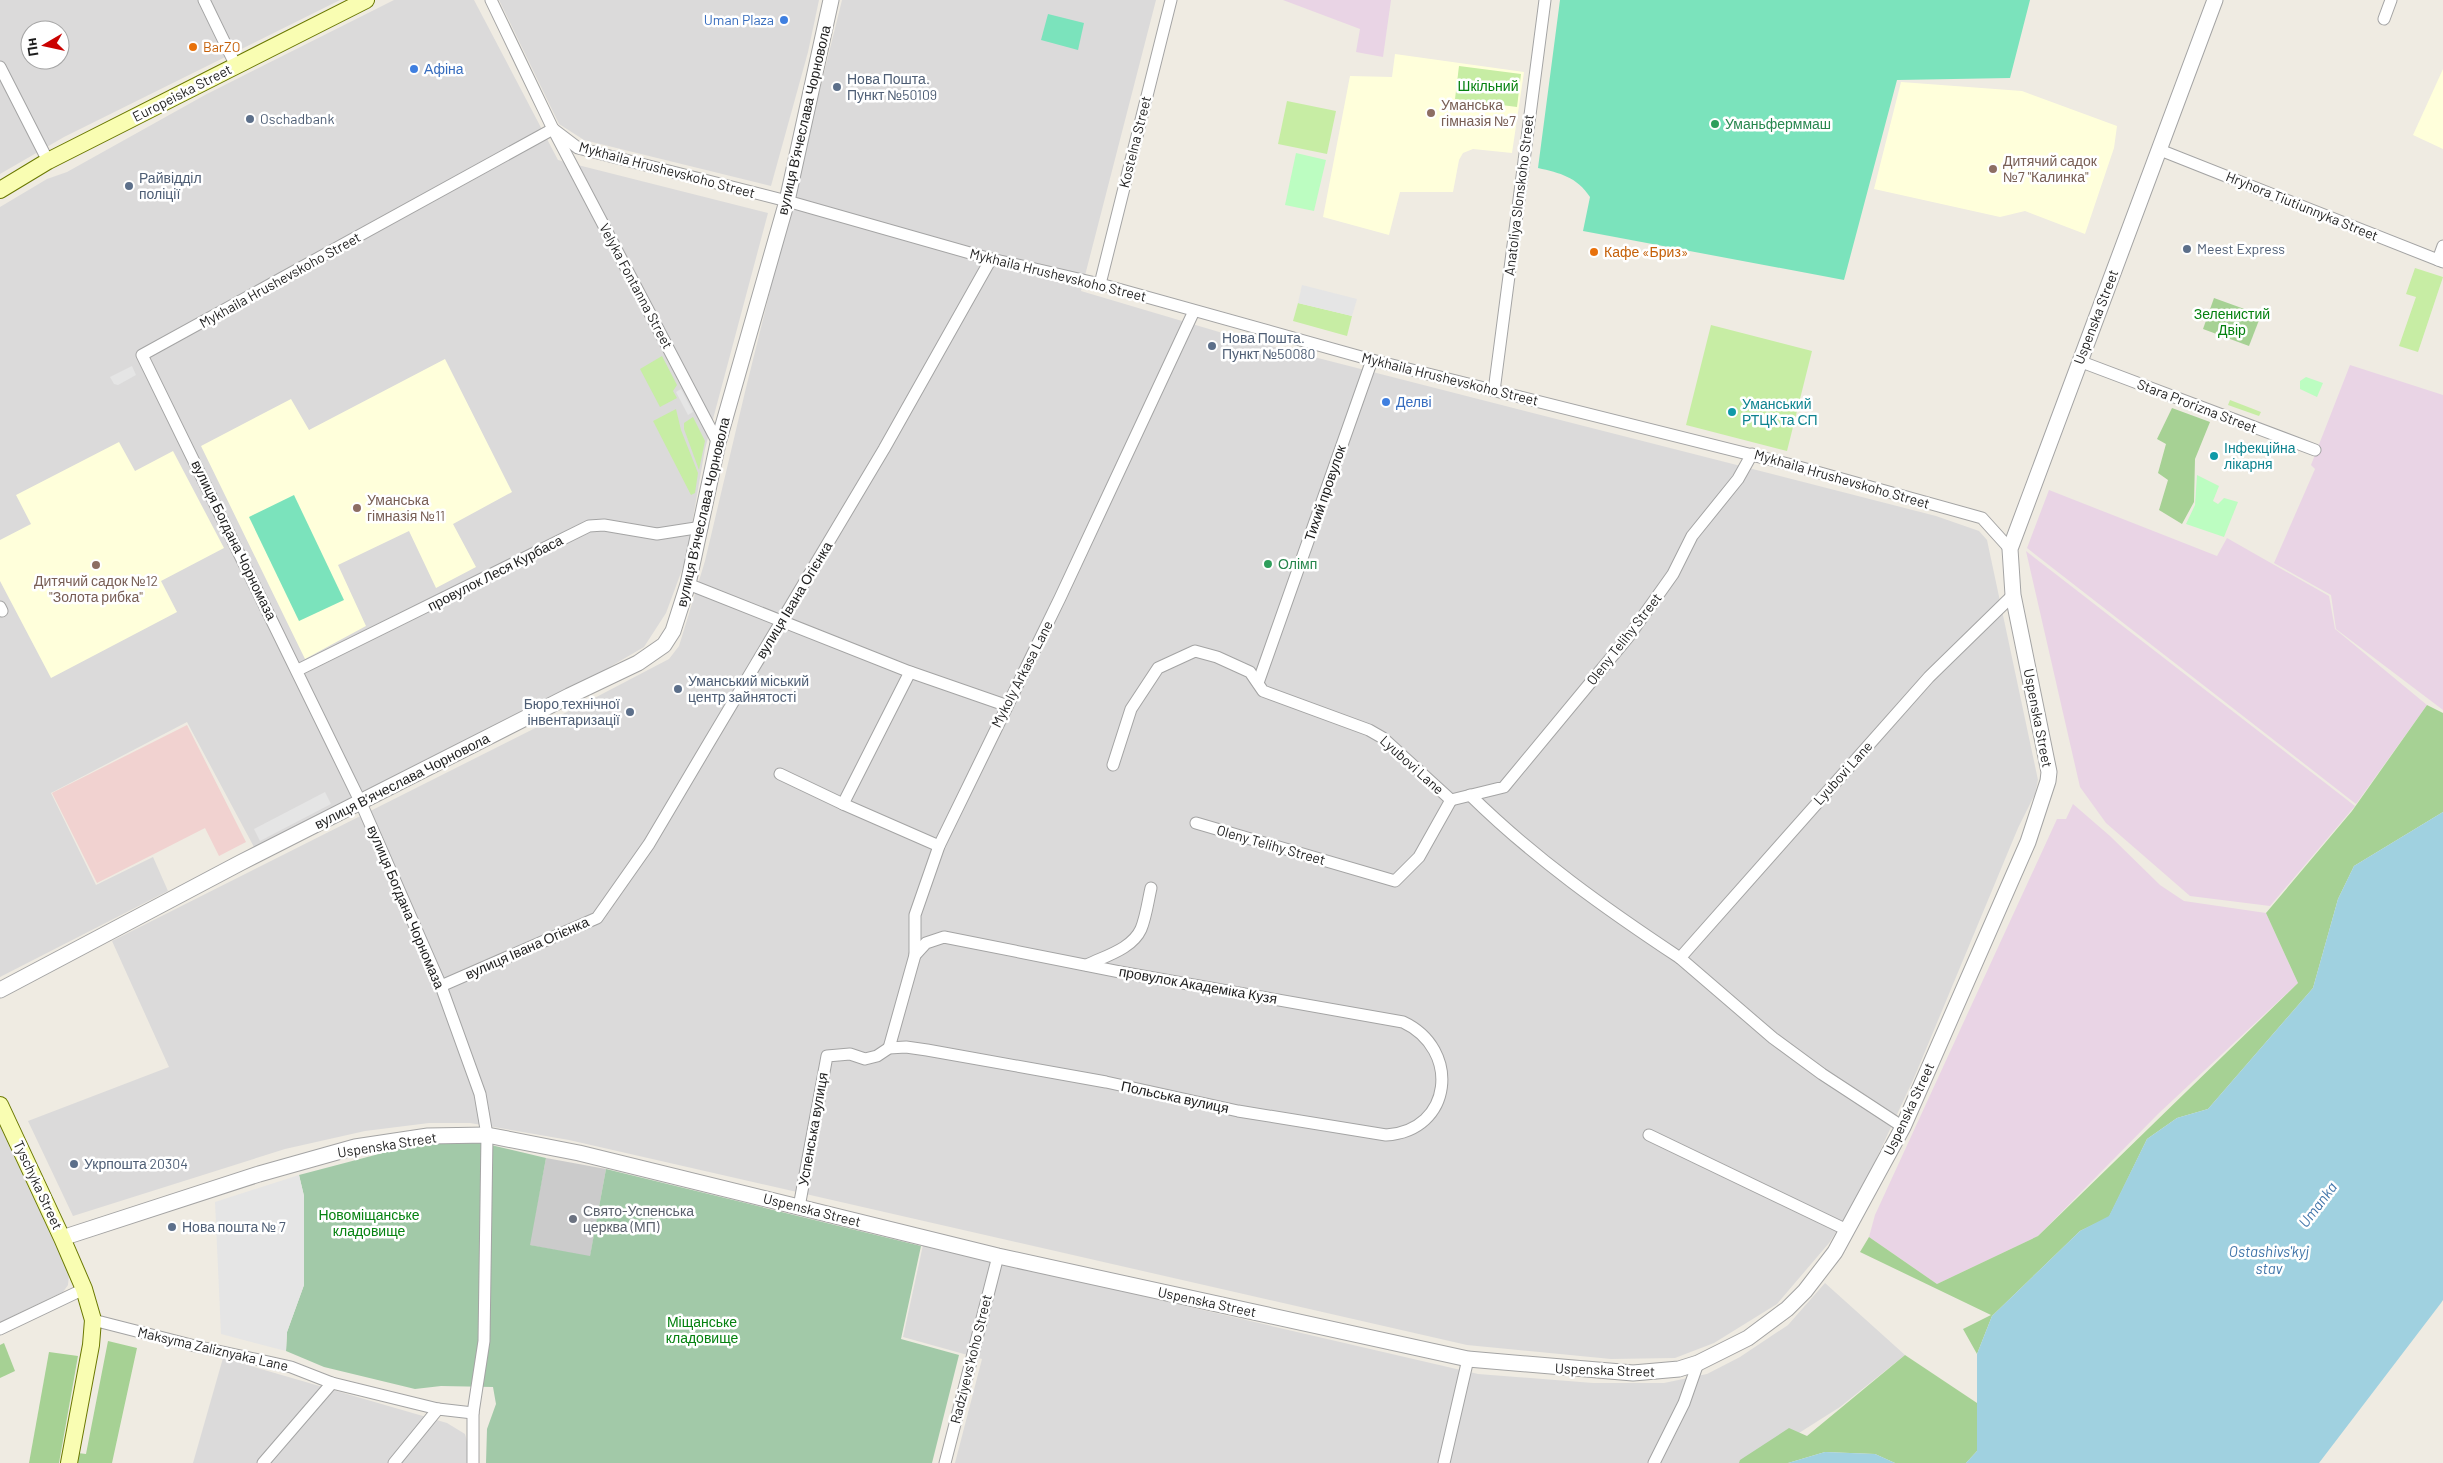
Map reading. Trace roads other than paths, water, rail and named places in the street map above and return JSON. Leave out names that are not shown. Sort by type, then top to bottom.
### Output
[{"type":"main road","name":"Europeiska Street","points":[[0,190],[48,161],[366,0]]},
{"type":"main road","name":"Tyschyka Street","points":[[0,1105],[62,1238],[84,1289],[93,1320]]},
{"type":"main road","points":[[69,1463],[91,1345],[93,1320]]},
{"type":"street","points":[[204,0],[236,66]]},
{"type":"street","name":"Velyka Fontanna Street","points":[[491,0],[553,129],[718,442]]},
{"type":"street","name":"вулиця В’ячеслава Чорновола","points":[[0,990],[234,866],[638,663],[664,644],[672,631],[688,584],[702,527],[718,442],[787,201],[831,0]]},
{"type":"street","name":"Kostelna Street","points":[[1100,284],[1170,0]]},
{"type":"street","name":"Anatoliya Slonskoho Street","points":[[1494,391],[1545,0]]},
{"type":"street","name":"Uspenska Street","points":[[62,1238],[259,1174],[355,1147],[428,1136],[487,1135],[578,1153],[998,1256],[1468,1360],[1633,1373],[1679,1369],[1748,1338],[1787,1308],[1821,1272],[1847,1230],[1903,1127],[2028,842],[2048,782],[2048,761],[2012,595],[2010,549],[2215,0]]},
{"type":"street","points":[[2384,19],[2391,0]]},
{"type":"street","points":[[0,67],[48,161]]},
{"type":"street","name":"Mykhaila Hrushevskoho Street","points":[[142,355],[553,129],[578,148],[787,201],[991,259],[1100,284],[1372,360],[1752,454],[1982,518],[2010,549]]},
{"type":"street","name":"Hryhora Tiutiunnyka Street","points":[[2160,150],[2440,261]]},
{"type":"street","points":[[2440,261],[2443,246]]},
{"type":"street","name":"вулиця Івана Огієнка","points":[[441,986],[597,918],[649,844],[884,449],[991,259]]},
{"type":"street","name":"Mykoly Arkasa Lane","points":[[888,1048],[915,955],[915,915],[939,846],[1064,589],[1194,311]]},
{"type":"street","name":"вулиця Богдана Чорномаза","points":[[142,355],[298,670],[361,802],[441,986],[480,1094],[487,1135],[484,1341],[474,1413],[472,1463]]},
{"type":"street","name":"Тихий провулок","points":[[1258,683],[1372,360]]},
{"type":"street","name":"Stara Prorizna Street","points":[[2079,361],[2315,450]]},
{"type":"street","name":"Oleny Telihy Street","points":[[1470,796],[1504,787],[1629,636],[1673,574],[1692,536],[1738,479],[1752,454]]},
{"type":"street","name":"провулок Леся Курбаса","points":[[298,670],[589,526],[604,525],[657,534],[702,527]]},
{"type":"street","points":[[688,584],[910,672],[1006,706]]},
{"type":"street","name":"Lyubovi Lane","points":[[1680,958],[1929,677],[2012,595]]},
{"type":"street","name":"Lyubovi Lane","points":[[1112,765],[1131,709],[1158,668],[1195,651],[1217,657],[1250,672],[1263,691],[1369,730],[1383,738],[1451,800],[1470,796]]},
{"type":"street","points":[[843,804],[910,672]]},
{"type":"street","points":[[780,774],[939,846]]},
{"type":"street","points":[[1470,796],[1488,813],[1601,905],[1680,958],[1773,1038],[1830,1079],[1903,1127]]},
{"type":"street","name":"Oleny Telihy Street","points":[[1196,823],[1395,881],[1419,856],[1451,800]]},
{"type":"street","points":[[1087,965],[1134,940],[1141,929],[1151,888]]},
{"type":"street","name":"провулок Академіка Кузя","points":[[915,955],[926,943],[944,937],[1403,1022],[1424,1035],[1438,1054],[1443,1078],[1441,1090]]},
{"type":"street","name":"Польська вулиця","points":[[888,1048],[906,1047],[927,1050],[1106,1082],[1247,1112],[1386,1135],[1407,1132],[1421,1123],[1432,1112],[1441,1090]]},
{"type":"street","name":"Успенська вулиця","points":[[799,1207],[827,1056],[850,1054],[865,1059],[872,1058],[888,1048]]},
{"type":"street","points":[[1649,1135],[1847,1230]]},
{"type":"street","name":"Radziyevsʹkoho Street","points":[[945,1463],[998,1256]]},
{"type":"street","points":[[0,1329],[84,1289]]},
{"type":"street","name":"Maksyma Zaliznyaka Lane","points":[[93,1320],[291,1368],[332,1383],[438,1409],[474,1413]]},
{"type":"street","points":[[1444,1463],[1468,1360]]},
{"type":"street","points":[[1654,1463],[1684,1404],[1698,1362]]},
{"type":"street","points":[[263,1463],[332,1383]]},
{"type":"street","points":[[394,1463],[438,1409]]},
{"type":"water","name":"Ostashivs'kyj stav","points":[[2443,812],[2443,1300],[2441,1303],[2319,1463],[1966,1463],[1977,1451],[1977,1354],[1992,1316],[2080,1231],[2109,1216],[2147,1139],[2177,1118],[2208,1109],[2313,988],[2338,899],[2354,866]]},
{"type":"water","points":[[1825,1452],[1875,1454],[1895,1463],[1788,1463]]},
{"type":"place","name":"Uman Plaza","points":[[784,20]]},
{"type":"place","name":"BarZO","points":[[193,47]]},
{"type":"place","name":"Афіна","points":[[414,69]]},
{"type":"place","name":"Нова Пошта. Пункт №50109","points":[[837,87]]},
{"type":"place","name":"Уманська гімназія №7","points":[[1431,113]]},
{"type":"place","name":"Oschadbank","points":[[250,119]]},
{"type":"place","name":"Уманьферммаш","points":[[1715,124]]},
{"type":"place","name":"Дитячий садок №7 \"Калинка\"","points":[[1993,169]]},
{"type":"place","name":"Райвідділ поліції","points":[[129,186]]},
{"type":"place","name":"Meest Express","points":[[2187,249]]},
{"type":"place","name":"Кафе «Бриз»","points":[[1594,252]]},
{"type":"place","name":"Нова Пошта. Пункт №50080","points":[[1212,346]]},
{"type":"place","name":"Делві","points":[[1386,402]]},
{"type":"place","name":"Уманський РТЦК та СП","points":[[1732,412]]},
{"type":"place","name":"Інфекційна лікарня","points":[[2214,456]]},
{"type":"place","name":"Уманська гімназія №11","points":[[357,508]]},
{"type":"place","name":"Олімп","points":[[1268,564]]},
{"type":"place","name":"Дитячий садок №12 \"Золота рибка\"","points":[[96,565]]},
{"type":"place","name":"Уманський міський центр зайнятості","points":[[678,689]]},
{"type":"place","name":"Бюро технічної інвентаризації","points":[[630,712]]},
{"type":"place","name":"Укрпошта 20304","points":[[74,1164]]},
{"type":"place","name":"Свято-Успенська церква (МП)","points":[[573,1219]]},
{"type":"place","name":"Нова пошта № 7","points":[[172,1227]]},
{"type":"park label","name":"Шкільний","points":[[1488,86]]},
{"type":"park label","name":"Зеленистий Двір","points":[[2232,322]]},
{"type":"park label","name":"Новоміщанське кладовище","points":[[369,1224]]},
{"type":"park label","name":"Міщанське кладовище","points":[[702,1330]]},
{"type":"water label","name":"Umanka","points":[[2318,1205]]}]
